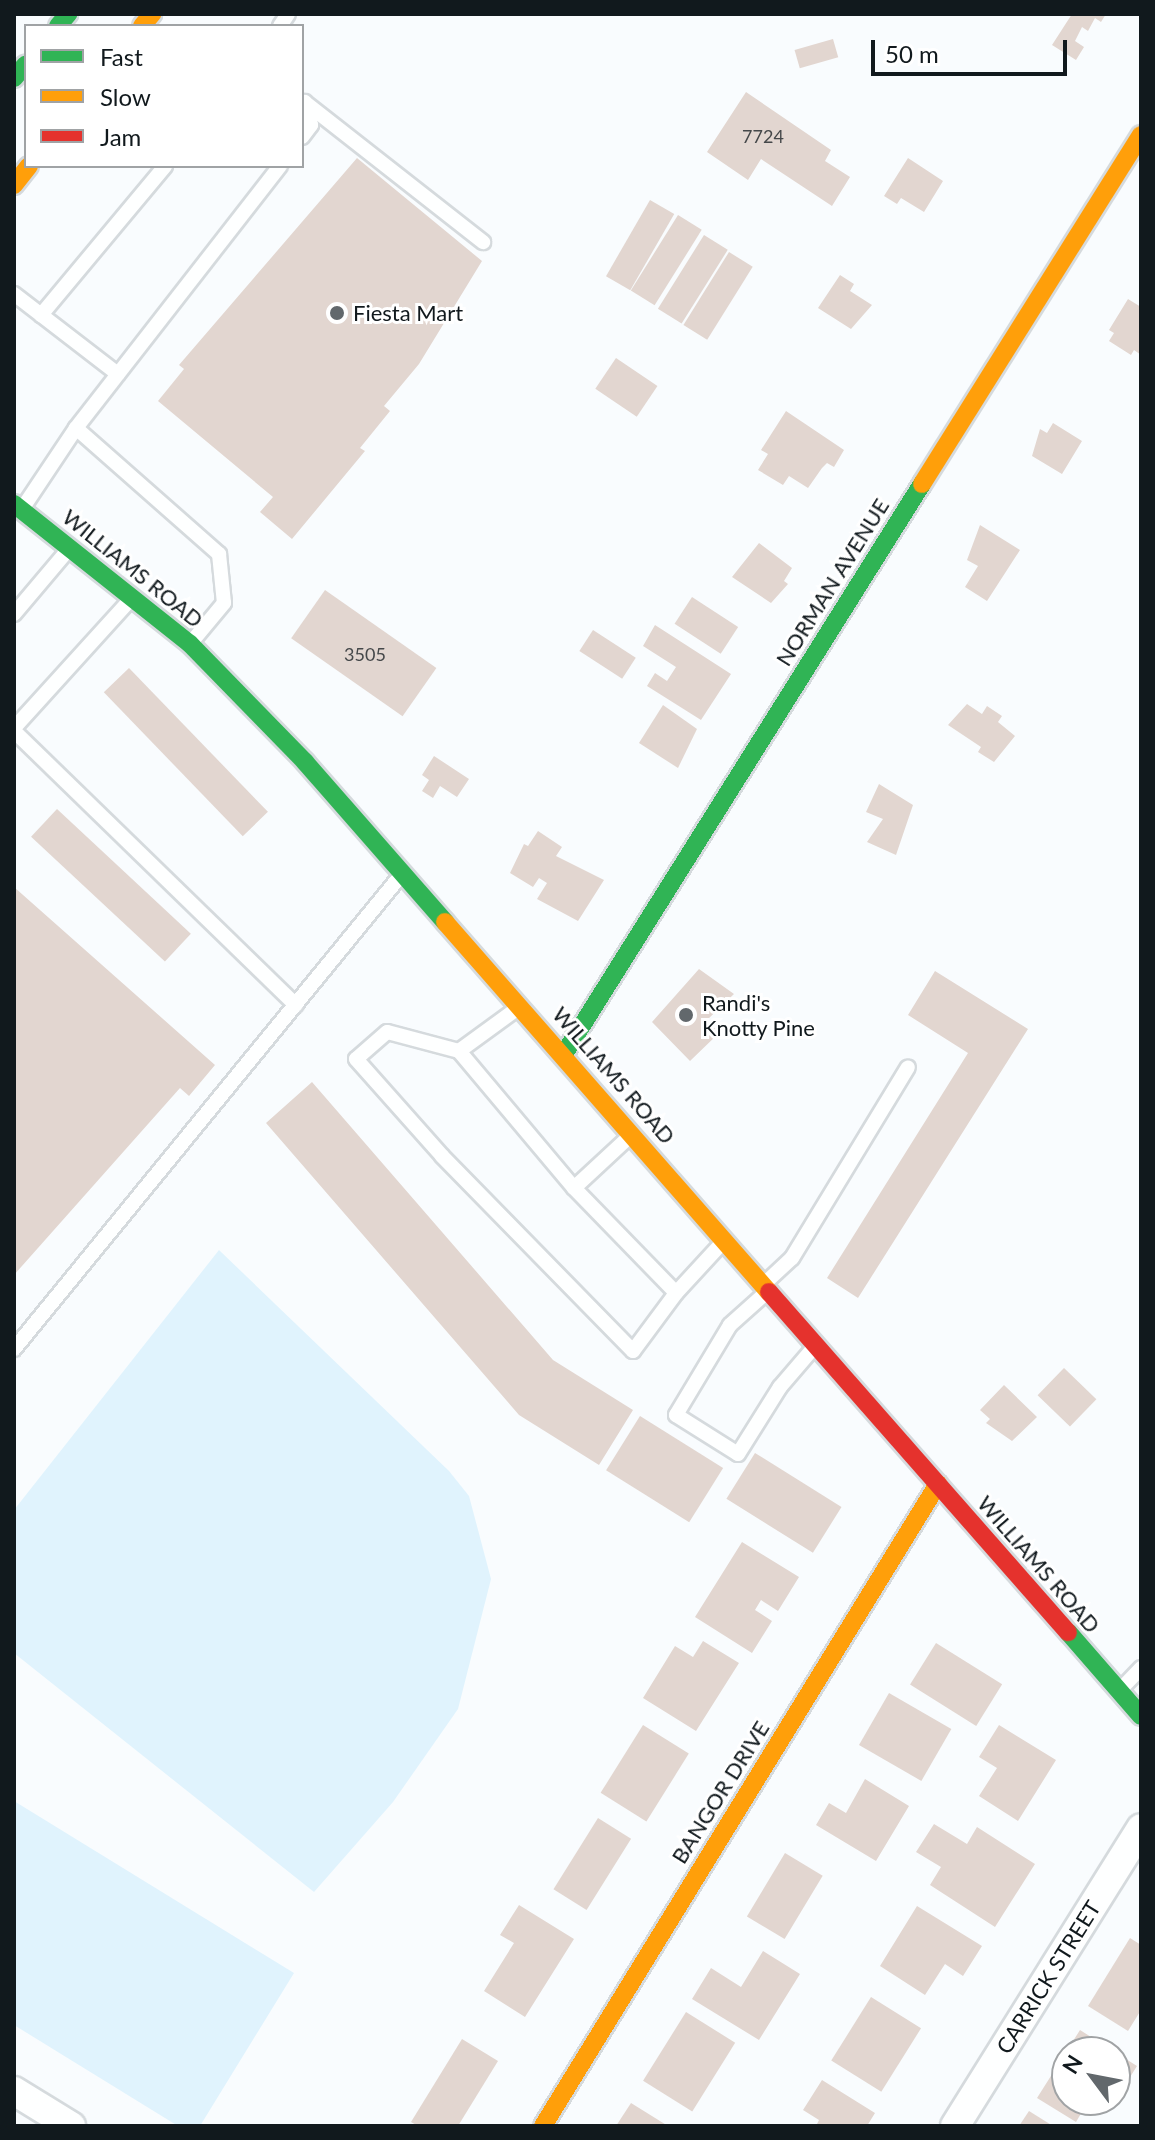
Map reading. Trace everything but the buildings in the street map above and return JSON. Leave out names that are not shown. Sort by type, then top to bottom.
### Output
[{"type":"street","name":"NORMAN AVENUE","points":[[564,1054],[1141,135]]},
{"type":"street","points":[[14,185],[27,168]]},
{"type":"street","name":"WILLIAMS ROAD","points":[[18,507],[134,595],[190,644],[404,870],[1141,1716]]},
{"type":"street","name":"BANGOR DRIVE","points":[[543,2126],[938,1484]]},
{"type":"street","name":"CARRICK STREET","points":[[955,2126],[1141,1828]]},
{"type":"street","points":[[14,2091],[71,2126]]},
{"type":"lane","points":[[304,101],[311,125],[304,134]]},
{"type":"lane","points":[[304,101],[483,242]]},
{"type":"lane","points":[[41,315],[163,168]]},
{"type":"lane","points":[[18,507],[278,168]]},
{"type":"lane","points":[[14,294],[118,374]]},
{"type":"lane","points":[[76,428],[219,554],[224,603],[190,644]]},
{"type":"lane","points":[[14,614],[70,548]]},
{"type":"lane","points":[[134,595],[14,730],[296,1005]]},
{"type":"lane","points":[[14,1349],[404,870]]},
{"type":"lane","points":[[459,1051],[522,1006]]},
{"type":"lane","points":[[676,1293],[574,1188],[459,1051],[387,1032],[356,1059],[442,1156],[633,1351],[676,1293],[725,1240]]},
{"type":"lane","points":[[817,1345],[780,1387],[738,1454],[676,1415],[730,1325],[792,1258],[908,1067]]},
{"type":"lane","points":[[574,1188],[633,1134]]},
{"type":"lane","points":[[1119,1691],[1141,1668]]},
{"type":"shaded area","points":[[219,1250],[449,1471],[469,1496],[491,1579],[458,1709],[393,1802],[314,1892],[14,1653],[14,1510]]},
{"type":"shaded area","points":[[14,1801],[294,1973],[200,2126],[178,2126],[14,2025]]},
{"type":"traffic: fast","points":[[60,24],[68,14]]},
{"type":"traffic: fast","points":[[14,78],[24,66]]},
{"type":"traffic: fast","points":[[564,1054],[922,484]]},
{"type":"traffic: fast","points":[[14,504],[190,644],[305,762],[445,922]]},
{"type":"traffic: fast","points":[[1068,1632],[1141,1716]]},
{"type":"traffic: slow","points":[[144,24],[152,14]]},
{"type":"traffic: slow","points":[[922,484],[1141,135]]},
{"type":"traffic: slow","points":[[14,185],[27,168]]},
{"type":"traffic: slow","points":[[445,922],[769,1292]]},
{"type":"traffic: slow","points":[[543,2126],[938,1484]]},
{"type":"traffic: jam","points":[[769,1292],[1068,1632]]},
{"type":"place","name":"Fiesta Mart","points":[[337,313]]},
{"type":"place","name":"Randi's Knotty Pine","points":[[686,1015]]}]
